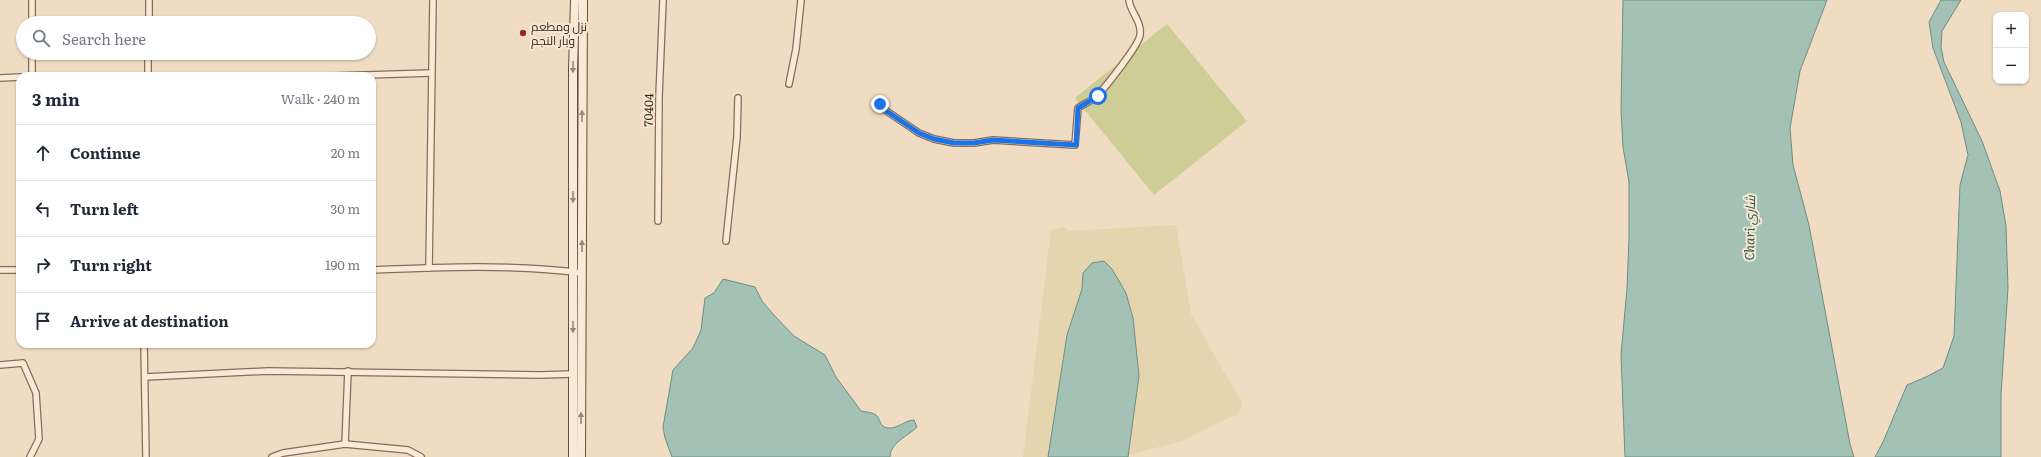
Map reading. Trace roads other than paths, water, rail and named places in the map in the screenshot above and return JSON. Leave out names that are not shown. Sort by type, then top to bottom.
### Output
[{"type":"main road","points":[[573,457],[575,0]]},
{"type":"main road","points":[[581,457],[583,0]]},
{"type":"street","points":[[32,0],[32,16]]},
{"type":"street","points":[[149,0],[149,16]]},
{"type":"street","points":[[429,268],[433,0]]},
{"type":"street","name":"70404","points":[[658,221],[659,97],[663,0]]},
{"type":"street","points":[[789,84],[796,49],[801,0]]},
{"type":"street","points":[[880,104],[885,110],[919,133],[941,141],[960,143],[993,140],[1076,145],[1078,108],[1098,96],[1113,75],[1124,64],[1132,50],[1136,47],[1140,35],[1139,24],[1129,0]]},
{"type":"street","points":[[32,60],[32,72]]},
{"type":"street","points":[[148,60],[148,72]]},
{"type":"street","points":[[376,75],[431,74]]},
{"type":"street","points":[[0,78],[16,77]]},
{"type":"street","points":[[726,242],[737,136],[738,98]]},
{"type":"street","points":[[376,270],[429,268],[534,268],[582,273]]},
{"type":"street","points":[[0,270],[16,270]]},
{"type":"street","points":[[144,348],[146,457]]},
{"type":"street","points":[[0,365],[23,363],[36,393],[39,439],[30,457]]},
{"type":"street","points":[[145,377],[268,371],[540,375],[573,374]]},
{"type":"street","points":[[345,444],[348,371]]},
{"type":"street","points":[[272,457],[283,453],[345,444],[408,450],[421,457]]},
{"type":"water","name":"Chari شاري","points":[[1623,0],[1827,0],[1800,71],[1790,128],[1793,165],[1809,225],[1850,444],[1854,457],[1625,457],[1621,355],[1627,288],[1629,182],[1623,147],[1621,110]]},
{"type":"water","points":[[1941,0],[1961,0],[1942,31],[1941,47],[1944,62],[1982,141],[2000,191],[2006,226],[2008,288],[2001,395],[2001,457],[1875,457],[1883,442],[1907,385],[1943,368],[1954,336],[1960,185],[1968,155],[1961,122],[1933,48],[1929,22]]},
{"type":"water","points":[[1104,261],[1112,269],[1126,293],[1133,318],[1139,376],[1128,457],[1048,457],[1067,335],[1082,289],[1083,273],[1092,263]]},
{"type":"water","points":[[723,279],[755,287],[762,301],[794,336],[825,355],[836,377],[861,411],[876,415],[882,425],[888,428],[914,420],[917,427],[896,444],[890,457],[672,457],[665,438],[663,427],[673,370],[693,348],[701,330],[705,298],[714,293]]},
{"type":"place","name":"نزل ومطعم وبار النجم","points":[[523,33]]}]
